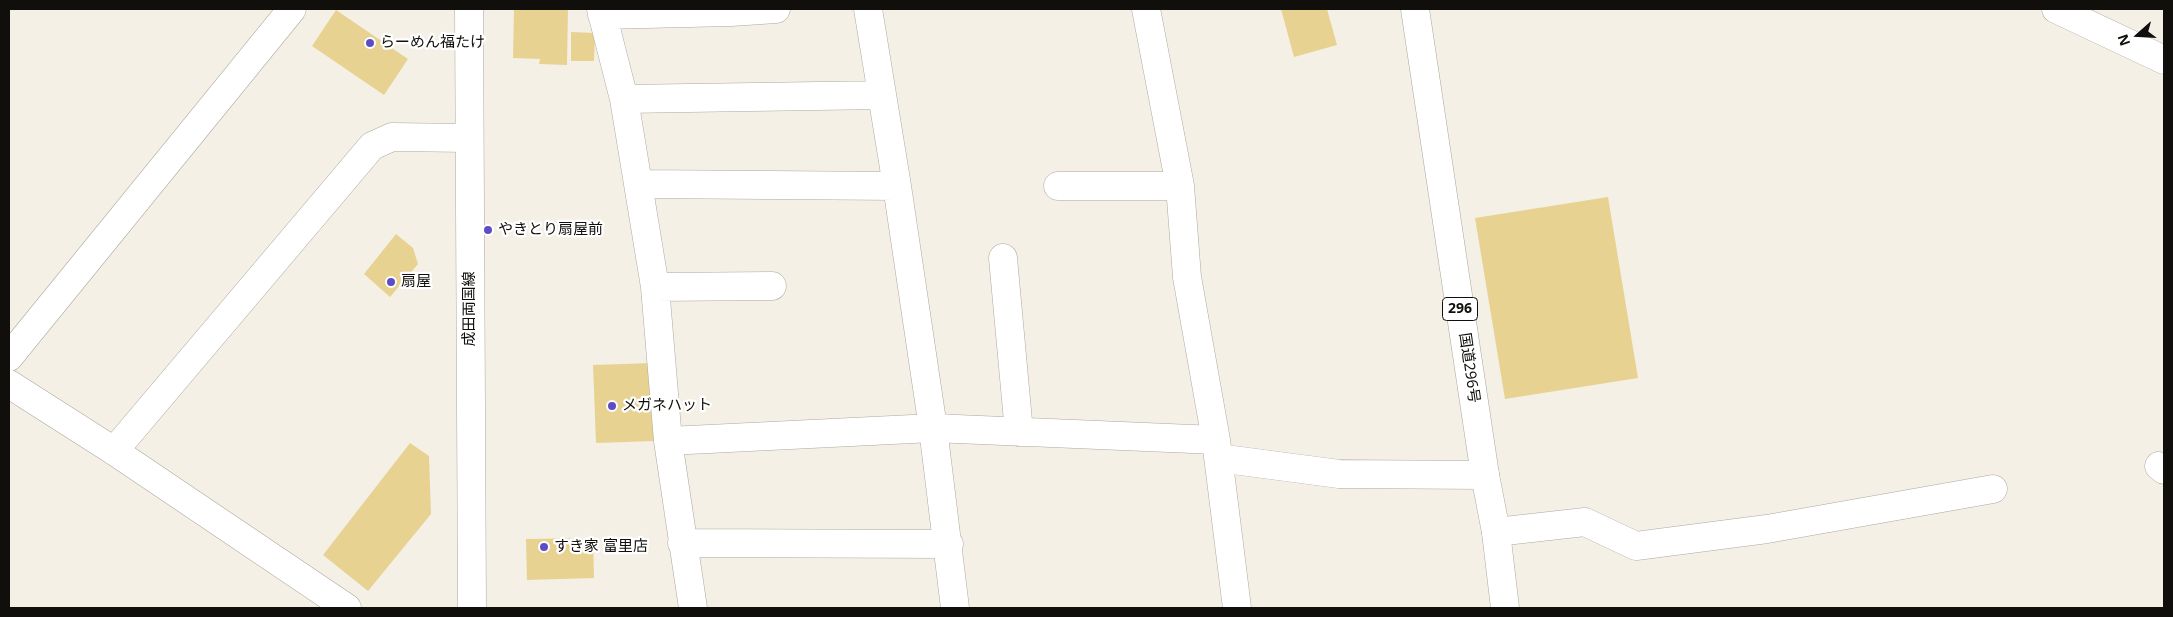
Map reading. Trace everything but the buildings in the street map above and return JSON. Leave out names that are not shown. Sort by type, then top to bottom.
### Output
[{"type":"main road","points":[[9,357],[292,9]]},
{"type":"main road","name":"成田両国線","points":[[469,9],[468,138],[472,608]]},
{"type":"main road","points":[[693,608],[668,441],[655,287],[624,99],[602,12],[731,12],[776,9]]},
{"type":"main road","points":[[868,9],[897,186],[933,428],[949,544],[955,608]]},
{"type":"main road","points":[[1146,9],[1180,186],[1187,277],[1217,449],[1237,608]]},
{"type":"main road","name":"国道296号","points":[[1416,9],[1485,475],[1496,532],[1505,608]]},
{"type":"main road","points":[[2056,9],[2164,60]]},
{"type":"main road","points":[[624,99],[882,96]]},
{"type":"main road","points":[[114,451],[372,146],[392,137],[468,138]]},
{"type":"main road","points":[[639,184],[897,186]]},
{"type":"main road","points":[[1058,186],[1180,186]]},
{"type":"main road","points":[[1003,258],[1019,432]]},
{"type":"main road","points":[[655,287],[772,286]]},
{"type":"main road","points":[[9,384],[114,451],[347,608]]},
{"type":"main road","points":[[668,441],[933,428],[1019,432],[1217,449],[1338,474],[1485,475]]},
{"type":"main road","points":[[1496,532],[1585,522],[1636,546],[1768,529],[1993,490]]},
{"type":"main road","points":[[682,543],[949,544]]},
{"type":"place","name":"らーめん福たけ","points":[[370,43]]},
{"type":"place","name":"やきとり扇屋前","points":[[488,230]]},
{"type":"place","name":"扇屋","points":[[391,282]]},
{"type":"place","name":"メガネハット","points":[[612,406]]},
{"type":"place","name":"すき家 富里店","points":[[544,547]]}]
